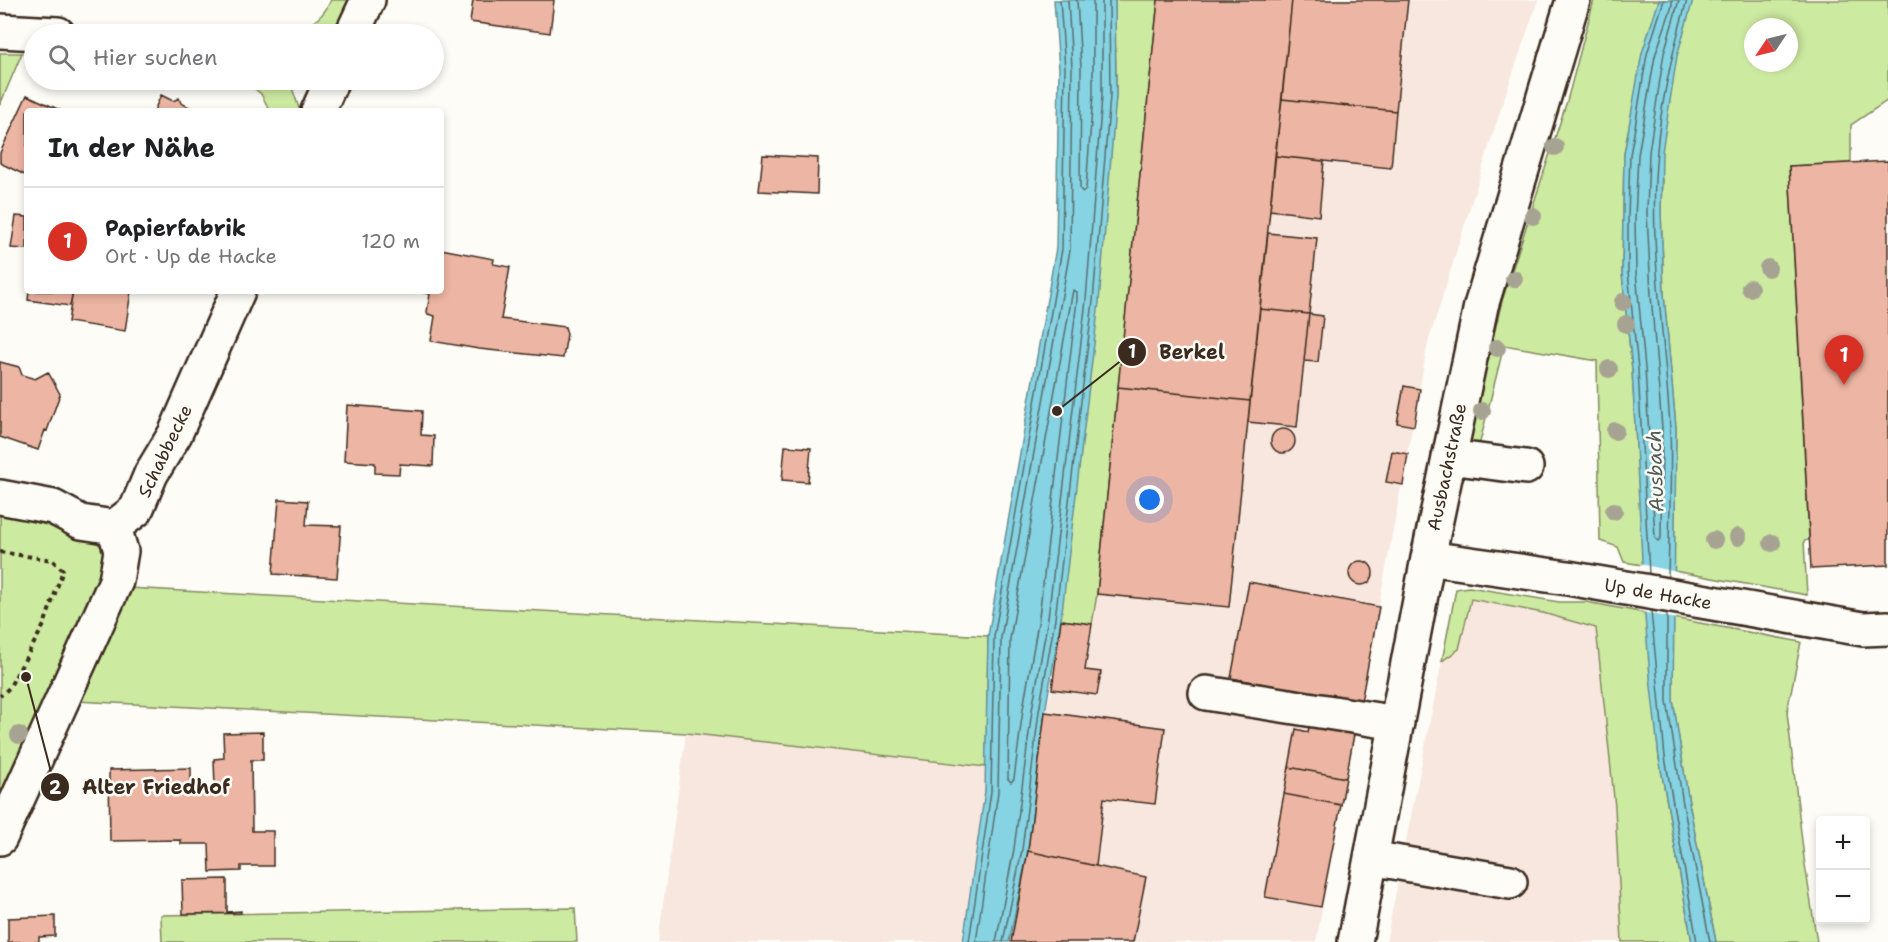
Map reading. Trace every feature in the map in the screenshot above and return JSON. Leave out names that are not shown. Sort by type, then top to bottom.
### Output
[{"type":"street","points":[[357,24],[368,0]]},
{"type":"street","name":"Ausbachstraße","points":[[1355,942],[1428,558],[1481,306],[1573,0]]},
{"type":"street","points":[[0,31],[24,32]]},
{"type":"street","points":[[319,108],[327,90]]},
{"type":"street","name":"Schabbecke","points":[[114,527],[136,510],[151,474],[175,434],[237,294]]},
{"type":"street","points":[[1449,457],[1526,467]]},
{"type":"street","points":[[0,497],[53,507],[81,522],[114,527],[121,551],[116,581],[0,838]]},
{"type":"street","name":"Up de Hacke","points":[[1428,558],[1568,578],[1863,629],[1888,628]]},
{"type":"street","points":[[1206,693],[1397,723]]},
{"type":"street","points":[[1371,858],[1510,882]]},
{"type":"path","points":[[0,552],[52,560],[63,570],[44,625],[9,688],[0,696]]},
{"type":"shaded area","points":[[1151,0],[1538,0],[1500,111],[1428,343],[1316,942],[1011,942],[1028,851],[1045,712],[1052,689],[1061,620],[1091,624],[1097,594],[1118,387]]},
{"type":"shaded area","points":[[1471,599],[1543,613],[1596,628],[1615,807],[1622,942],[1386,942],[1442,661],[1459,649]]},
{"type":"shaded area","points":[[686,733],[986,767],[985,791],[962,942],[658,942]]},
{"type":"green space","points":[[331,0],[358,0],[345,24],[310,24],[323,13]]},
{"type":"green space","points":[[1115,0],[1158,0],[1097,594],[1092,624],[1061,620],[1054,612],[1116,96]]},
{"type":"green space","points":[[1594,0],[1888,0],[1888,100],[1851,125],[1851,163],[1789,166],[1809,540],[1804,541],[1807,595],[1674,571],[1676,428],[1664,295],[1662,179],[1628,132],[1624,154],[1622,273],[1632,369],[1643,565],[1624,562],[1618,547],[1600,541],[1597,361],[1504,345],[1479,446],[1468,442],[1502,301],[1567,101]]},
{"type":"green space","points":[[0,53],[22,53],[0,105]]},
{"type":"green space","points":[[256,90],[293,90],[299,108],[268,108]]},
{"type":"green space","points":[[0,514],[31,520],[91,540],[102,547],[106,559],[0,796]]},
{"type":"green space","points":[[1469,587],[1559,602],[1586,602],[1645,613],[1659,758],[1692,942],[1622,942],[1615,807],[1596,628],[1543,613],[1471,599],[1459,649],[1442,661],[1456,589]]},
{"type":"green space","points":[[128,588],[988,636],[986,767],[686,733],[76,701]]},
{"type":"green space","points":[[1673,618],[1801,642],[1787,712],[1804,858],[1817,942],[1716,942],[1689,803],[1673,700]]},
{"type":"green space","points":[[575,908],[577,942],[162,942],[161,915]]},
{"type":"water","points":[[1054,0],[1115,0],[1116,96],[1099,302],[1061,620],[1045,712],[1028,851],[1009,942],[963,942],[985,791],[988,636],[1056,248],[1059,69]]},
{"type":"water","name":"Ausbach","points":[[1659,0],[1693,0],[1677,56],[1662,152],[1661,212],[1664,295],[1676,428],[1673,700],[1689,803],[1716,942],[1692,942],[1659,758],[1645,616],[1632,369],[1622,273],[1624,154],[1642,53]]},
{"type":"pier","points":[[1640,564],[1677,572],[1676,619],[1642,612]]},
{"type":"building","points":[[473,0],[554,0],[550,33],[470,22]]},
{"type":"building","points":[[1158,0],[1292,0],[1250,401],[1118,387]]},
{"type":"building","points":[[1292,0],[1408,0],[1396,111],[1282,99]]},
{"type":"building","points":[[27,95],[55,108],[24,108],[24,175],[0,163],[0,153]]},
{"type":"building","points":[[161,95],[173,101],[179,98],[181,103],[191,108],[155,108]]},
{"type":"building","points":[[1282,99],[1396,111],[1391,168],[1275,156]]},
{"type":"building","points":[[763,155],[818,158],[817,194],[759,191]]},
{"type":"building","points":[[1275,156],[1324,161],[1319,216],[1270,210]]},
{"type":"building","points":[[1888,161],[1888,565],[1811,569],[1789,166]]},
{"type":"building","points":[[16,216],[24,217],[24,249],[11,248]]},
{"type":"building","points":[[1268,233],[1317,238],[1309,314],[1260,309]]},
{"type":"building","points":[[444,250],[494,259],[493,264],[510,267],[501,319],[565,327],[567,334],[563,358],[479,349],[431,341],[435,316],[427,312],[430,294],[444,294]]},
{"type":"building","points":[[29,294],[72,294],[70,306],[28,300]]},
{"type":"building","points":[[73,294],[131,294],[125,331],[68,322]]},
{"type":"building","points":[[1260,309],[1309,314],[1297,427],[1248,422]]},
{"type":"building","points":[[1309,314],[1323,316],[1318,362],[1304,361]]},
{"type":"building","points":[[0,362],[19,367],[22,375],[35,379],[48,372],[60,394],[38,450],[0,437]]},
{"type":"building","points":[[1404,386],[1420,389],[1414,426],[1397,423]]},
{"type":"building","points":[[1118,387],[1250,401],[1229,607],[1097,594]]},
{"type":"building","points":[[347,405],[422,411],[421,435],[434,436],[433,466],[400,464],[399,474],[375,473],[375,463],[344,461]]},
{"type":"building","points":[[1283,429],[1291,433],[1295,441],[1291,449],[1283,453],[1275,449],[1271,441],[1275,433]]},
{"type":"building","points":[[785,446],[811,448],[808,482],[782,480]]},
{"type":"building","points":[[1392,451],[1408,454],[1403,485],[1386,482]]},
{"type":"building","points":[[279,499],[308,501],[306,525],[341,526],[337,578],[273,574]]},
{"type":"building","points":[[1361,561],[1370,564],[1373,573],[1370,582],[1361,585],[1352,582],[1349,573],[1352,564]]},
{"type":"building","points":[[1249,582],[1379,607],[1361,702],[1231,678]]},
{"type":"building","points":[[1061,620],[1092,624],[1085,670],[1101,672],[1097,695],[1052,689]]},
{"type":"building","points":[[1045,712],[1165,728],[1155,804],[1104,798],[1096,866],[1028,851]]},
{"type":"building","points":[[1310,721],[1355,729],[1346,778],[1289,767],[1296,729],[1308,732]]},
{"type":"building","points":[[263,732],[263,760],[251,760],[252,831],[273,831],[273,866],[241,866],[241,871],[210,872],[209,844],[181,844],[181,840],[110,841],[109,770],[191,768],[191,787],[215,787],[214,759],[224,758],[223,733]]},
{"type":"building","points":[[1289,767],[1346,778],[1341,805],[1284,794]]},
{"type":"building","points":[[1284,794],[1341,805],[1321,907],[1265,897]]},
{"type":"building","points":[[1028,851],[1146,877],[1133,942],[1011,942]]},
{"type":"building","points":[[227,879],[227,912],[241,911],[241,913],[183,914],[182,880]]},
{"type":"building","points":[[55,916],[55,936],[39,937],[39,942],[8,942],[8,918]]},
{"type":"place","name":"Papierfabrik","points":[[1844,385]]},
{"type":"place","name":"Berkel","points":[[1057,411]]},
{"type":"place","name":"Alter Friedhof","points":[[26,677]]}]
